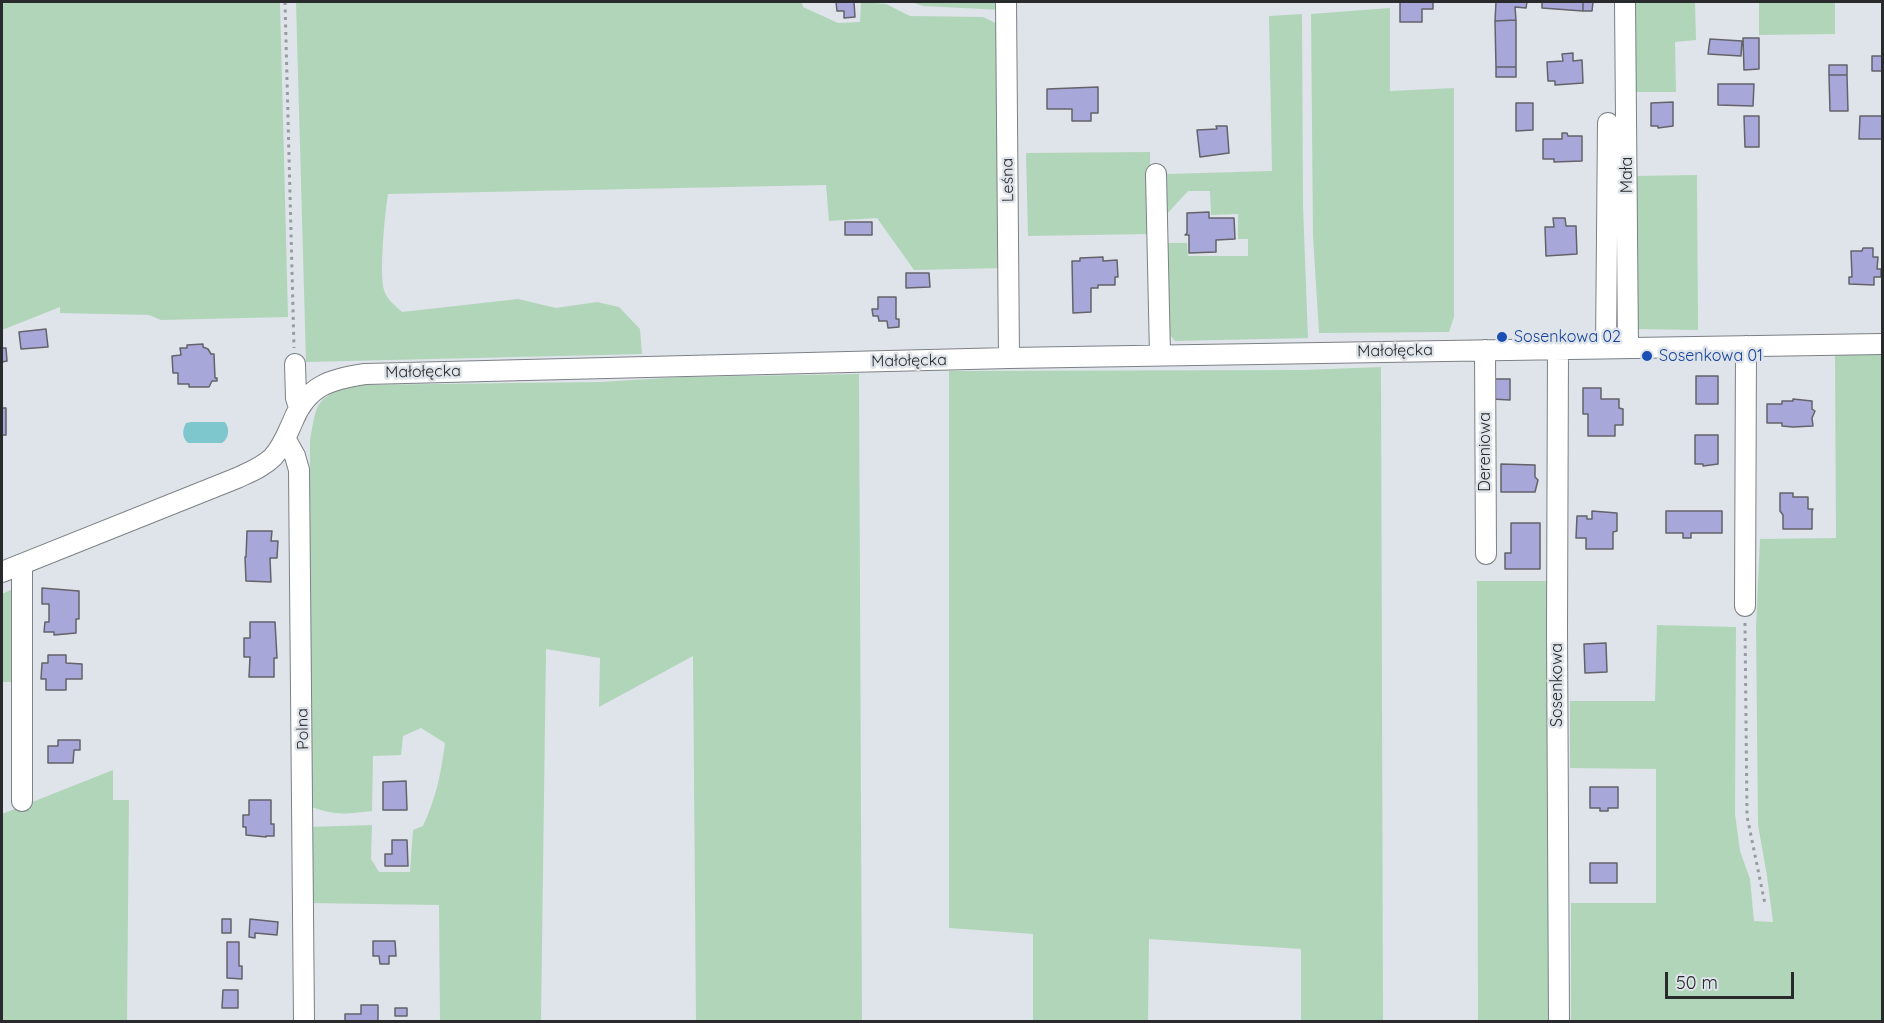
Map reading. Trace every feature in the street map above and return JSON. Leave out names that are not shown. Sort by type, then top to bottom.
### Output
[{"type":"street","name":"Leśna","points":[[1006,2],[1009,358]]},
{"type":"street","name":"Mała","points":[[1625,2],[1628,348]]},
{"type":"street","points":[[1606,348],[1608,123]]},
{"type":"street","points":[[1156,174],[1160,356]]},
{"type":"street","name":"Małołęcka","points":[[2,572],[237,478],[267,462],[286,440],[299,407],[313,390],[322,385],[365,374],[1009,358],[1882,344]]},
{"type":"street","points":[[1745,606],[1746,346]]},
{"type":"street","name":"Sosenkowa","points":[[1558,349],[1559,1022]]},
{"type":"street","name":"Dereniowa","points":[[1485,350],[1486,554]]},
{"type":"street","points":[[295,364],[296,398],[299,407]]},
{"type":"street","name":"Polna","points":[[286,440],[295,456],[299,470],[304,1022]]},
{"type":"street","points":[[22,564],[22,801]]},
{"type":"path","points":[[285,2],[295,364]]},
{"type":"path","points":[[1745,606],[1747,816],[1765,904]]},
{"type":"green space","points":[[2,2],[280,2],[288,317],[161,320],[149,315],[60,313],[60,307],[2,330]]},
{"type":"green space","points":[[296,2],[802,2],[803,7],[838,23],[860,22],[861,2],[886,4],[910,16],[983,17],[1000,25],[1003,268],[914,270],[877,218],[829,221],[826,185],[388,194],[383,243],[383,282],[387,297],[402,312],[518,299],[556,308],[597,302],[619,307],[640,329],[642,354],[306,362]]},
{"type":"green space","points":[[911,2],[1002,2],[1002,10],[923,6]]},
{"type":"green space","points":[[1635,2],[1695,2],[1696,40],[1675,42],[1676,92],[1636,92]]},
{"type":"green space","points":[[1759,2],[1835,2],[1835,34],[1759,35]]},
{"type":"green space","points":[[1390,8],[1390,91],[1454,88],[1454,317],[1449,332],[1319,333],[1313,236],[1311,14]]},
{"type":"green space","points":[[1302,14],[1303,206],[1308,338],[1175,341],[1167,332],[1167,243],[1187,243],[1188,256],[1248,256],[1248,239],[1238,239],[1238,214],[1211,215],[1210,191],[1188,191],[1166,215],[1166,174],[1272,171],[1269,16]]},
{"type":"green space","points":[[1150,152],[1151,234],[1028,236],[1026,153]]},
{"type":"green space","points":[[1697,175],[1698,330],[1638,329],[1636,176]]},
{"type":"green space","points":[[1882,353],[1882,1021],[1571,1021],[1571,903],[1656,903],[1656,769],[1570,768],[1570,701],[1655,701],[1657,625],[1736,627],[1735,814],[1740,851],[1750,879],[1754,921],[1773,922],[1758,825],[1756,627],[1760,539],[1836,538],[1835,354]]},
{"type":"green space","points":[[1381,367],[1383,1021],[1301,1021],[1301,949],[1149,939],[1148,1021],[1033,1021],[1033,934],[949,928],[949,371],[1304,370]]},
{"type":"green space","points":[[859,374],[862,1021],[696,1021],[693,656],[599,707],[600,658],[546,649],[541,1021],[440,1021],[439,905],[308,903],[309,827],[372,825],[371,859],[379,872],[410,872],[413,830],[423,826],[435,796],[445,743],[421,728],[403,736],[401,755],[373,756],[372,811],[340,813],[309,806],[310,441],[319,404],[330,394],[351,385],[600,382],[682,377]]},
{"type":"green space","points":[[1477,581],[1548,581],[1550,1021],[1478,1021]]},
{"type":"green space","points":[[17,587],[16,682],[2,682],[2,594]]},
{"type":"green space","points":[[113,770],[113,800],[129,800],[127,1021],[2,1022],[2,814]]},
{"type":"water","points":[[225,422],[228,428],[227,436],[222,443],[188,443],[183,431],[186,423]]},
{"type":"building","points":[[836,2],[854,2],[855,17],[844,18],[844,11],[837,11]]},
{"type":"building","points":[[1400,2],[1433,2],[1433,9],[1422,9],[1422,22],[1400,22]]},
{"type":"building","points":[[1496,2],[1527,2],[1526,8],[1515,7],[1516,20],[1495,21]]},
{"type":"building","points":[[1542,2],[1583,2],[1583,11],[1542,8]]},
{"type":"building","points":[[1583,2],[1593,2],[1592,11],[1583,11]]},
{"type":"building","points":[[1516,20],[1516,67],[1496,67],[1495,21]]},
{"type":"building","points":[[1743,38],[1759,38],[1759,69],[1744,70]]},
{"type":"building","points":[[1710,39],[1742,41],[1741,56],[1708,54]]},
{"type":"building","points":[[1573,53],[1573,61],[1582,60],[1583,83],[1555,85],[1555,81],[1548,81],[1547,62],[1563,61],[1562,54]]},
{"type":"building","points":[[1872,56],[1882,56],[1882,71],[1872,71]]},
{"type":"building","points":[[1829,65],[1847,65],[1847,75],[1829,75]]},
{"type":"building","points":[[1496,67],[1516,67],[1516,77],[1496,77]]},
{"type":"building","points":[[1829,75],[1847,75],[1848,111],[1830,111]]},
{"type":"building","points":[[1718,84],[1754,84],[1753,106],[1718,105]]},
{"type":"building","points":[[1098,87],[1098,113],[1091,113],[1091,121],[1072,121],[1072,109],[1047,109],[1047,89]]},
{"type":"building","points":[[1673,102],[1673,126],[1658,128],[1658,126],[1651,126],[1651,103]]},
{"type":"building","points":[[1516,103],[1533,103],[1533,130],[1516,131]]},
{"type":"building","points":[[1744,116],[1759,116],[1759,147],[1745,147]]},
{"type":"building","points":[[1860,116],[1882,116],[1882,139],[1859,139]]},
{"type":"building","points":[[1216,126],[1227,126],[1229,153],[1200,157],[1197,130],[1217,129]]},
{"type":"building","points":[[1562,133],[1567,133],[1568,136],[1582,136],[1582,161],[1554,162],[1554,159],[1543,159],[1543,139],[1562,139]]},
{"type":"building","points":[[1209,212],[1209,218],[1234,218],[1235,239],[1216,240],[1216,252],[1189,253],[1189,235],[1185,235],[1187,233],[1187,213]]},
{"type":"building","points":[[1553,218],[1565,218],[1566,226],[1576,226],[1577,254],[1546,256],[1545,227],[1554,227]]},
{"type":"building","points":[[845,222],[872,222],[872,235],[845,235]]},
{"type":"building","points":[[1863,248],[1873,248],[1873,257],[1878,257],[1877,269],[1881,269],[1881,277],[1874,277],[1874,285],[1849,284],[1849,277],[1852,277],[1851,251],[1862,251]]},
{"type":"building","points":[[1103,257],[1103,261],[1117,260],[1118,277],[1115,277],[1115,285],[1098,285],[1098,288],[1091,288],[1091,312],[1073,313],[1072,261],[1080,261],[1080,258]]},
{"type":"building","points":[[906,273],[929,273],[930,287],[906,288]]},
{"type":"building","points":[[878,297],[896,297],[896,319],[899,319],[899,327],[888,328],[887,321],[879,321],[878,316],[873,316],[872,309],[878,309]]},
{"type":"building","points":[[46,329],[48,347],[21,349],[19,332]]},
{"type":"building","points":[[203,344],[203,347],[214,354],[217,381],[212,381],[209,387],[189,387],[189,384],[178,384],[178,373],[173,373],[172,356],[181,355],[180,348],[187,348],[187,345]]},
{"type":"building","points":[[2,348],[6,348],[7,361],[2,362]]},
{"type":"building","points":[[1696,376],[1718,376],[1718,404],[1696,404]]},
{"type":"building","points":[[1493,379],[1510,379],[1510,400],[1492,399]]},
{"type":"building","points":[[1583,388],[1601,388],[1601,399],[1619,399],[1619,408],[1623,409],[1623,425],[1615,425],[1615,436],[1588,436],[1588,414],[1583,414]]},
{"type":"building","points":[[1793,399],[1812,401],[1812,409],[1815,411],[1812,418],[1813,426],[1793,427],[1782,426],[1782,423],[1767,423],[1767,404],[1782,404],[1782,401],[1793,401]]},
{"type":"building","points":[[2,408],[6,408],[6,435],[2,435]]},
{"type":"building","points":[[1695,435],[1718,435],[1718,464],[1703,466],[1703,464],[1695,464]]},
{"type":"building","points":[[1501,464],[1535,465],[1535,477],[1538,480],[1535,492],[1501,492]]},
{"type":"building","points":[[1780,493],[1793,493],[1793,497],[1808,497],[1808,509],[1813,509],[1812,529],[1783,529]]},
{"type":"building","points":[[1592,511],[1617,513],[1617,531],[1613,532],[1613,549],[1586,549],[1586,538],[1576,538],[1577,516],[1587,516],[1587,519],[1592,519]]},
{"type":"building","points":[[1666,511],[1722,511],[1722,533],[1691,533],[1691,538],[1683,538],[1683,533],[1666,533]]},
{"type":"building","points":[[1511,523],[1540,523],[1540,569],[1505,569],[1505,553],[1511,553]]},
{"type":"building","points":[[247,531],[272,531],[271,541],[278,541],[277,558],[270,558],[271,582],[246,581]]},
{"type":"building","points":[[42,588],[79,591],[79,619],[76,619],[76,633],[54,635],[54,632],[44,632],[45,622],[49,622],[49,604],[42,604]]},
{"type":"building","points":[[250,622],[275,622],[277,658],[274,658],[274,677],[249,677],[250,657],[244,657],[244,638],[250,638]]},
{"type":"building","points":[[1606,643],[1607,672],[1585,673],[1584,644]]},
{"type":"building","points":[[48,655],[66,655],[66,663],[82,664],[82,679],[66,679],[66,690],[46,690],[46,679],[41,679],[42,663],[48,663]]},
{"type":"building","points":[[58,740],[80,740],[80,750],[74,750],[73,763],[48,763],[48,746],[58,746]]},
{"type":"building","points":[[406,781],[407,810],[383,810],[383,782]]},
{"type":"building","points":[[1590,787],[1618,787],[1618,808],[1600,811],[1600,808],[1590,808]]},
{"type":"building","points":[[249,800],[271,800],[271,824],[274,824],[274,836],[246,835],[243,815],[249,815]]},
{"type":"building","points":[[392,840],[407,840],[408,866],[385,866],[385,854],[392,854]]},
{"type":"building","points":[[1590,863],[1617,863],[1617,883],[1590,883]]},
{"type":"building","points":[[222,919],[231,919],[231,933],[222,933]]},
{"type":"building","points":[[250,919],[278,922],[277,935],[255,933],[255,938],[249,937]]},
{"type":"building","points":[[373,941],[395,941],[396,956],[389,956],[389,964],[380,964],[379,956],[373,956]]},
{"type":"building","points":[[227,942],[239,942],[239,966],[242,966],[242,979],[227,978]]},
{"type":"building","points":[[223,990],[238,990],[238,1008],[222,1008]]},
{"type":"building","points":[[361,1005],[378,1005],[378,1022],[345,1022],[345,1014],[361,1014]]},
{"type":"building","points":[[395,1008],[407,1008],[407,1016],[395,1016]]},
{"type":"place","name":"Sosenkowa 02","points":[[1502,337]]},
{"type":"place","name":"Sosenkowa 01","points":[[1647,356]]}]
